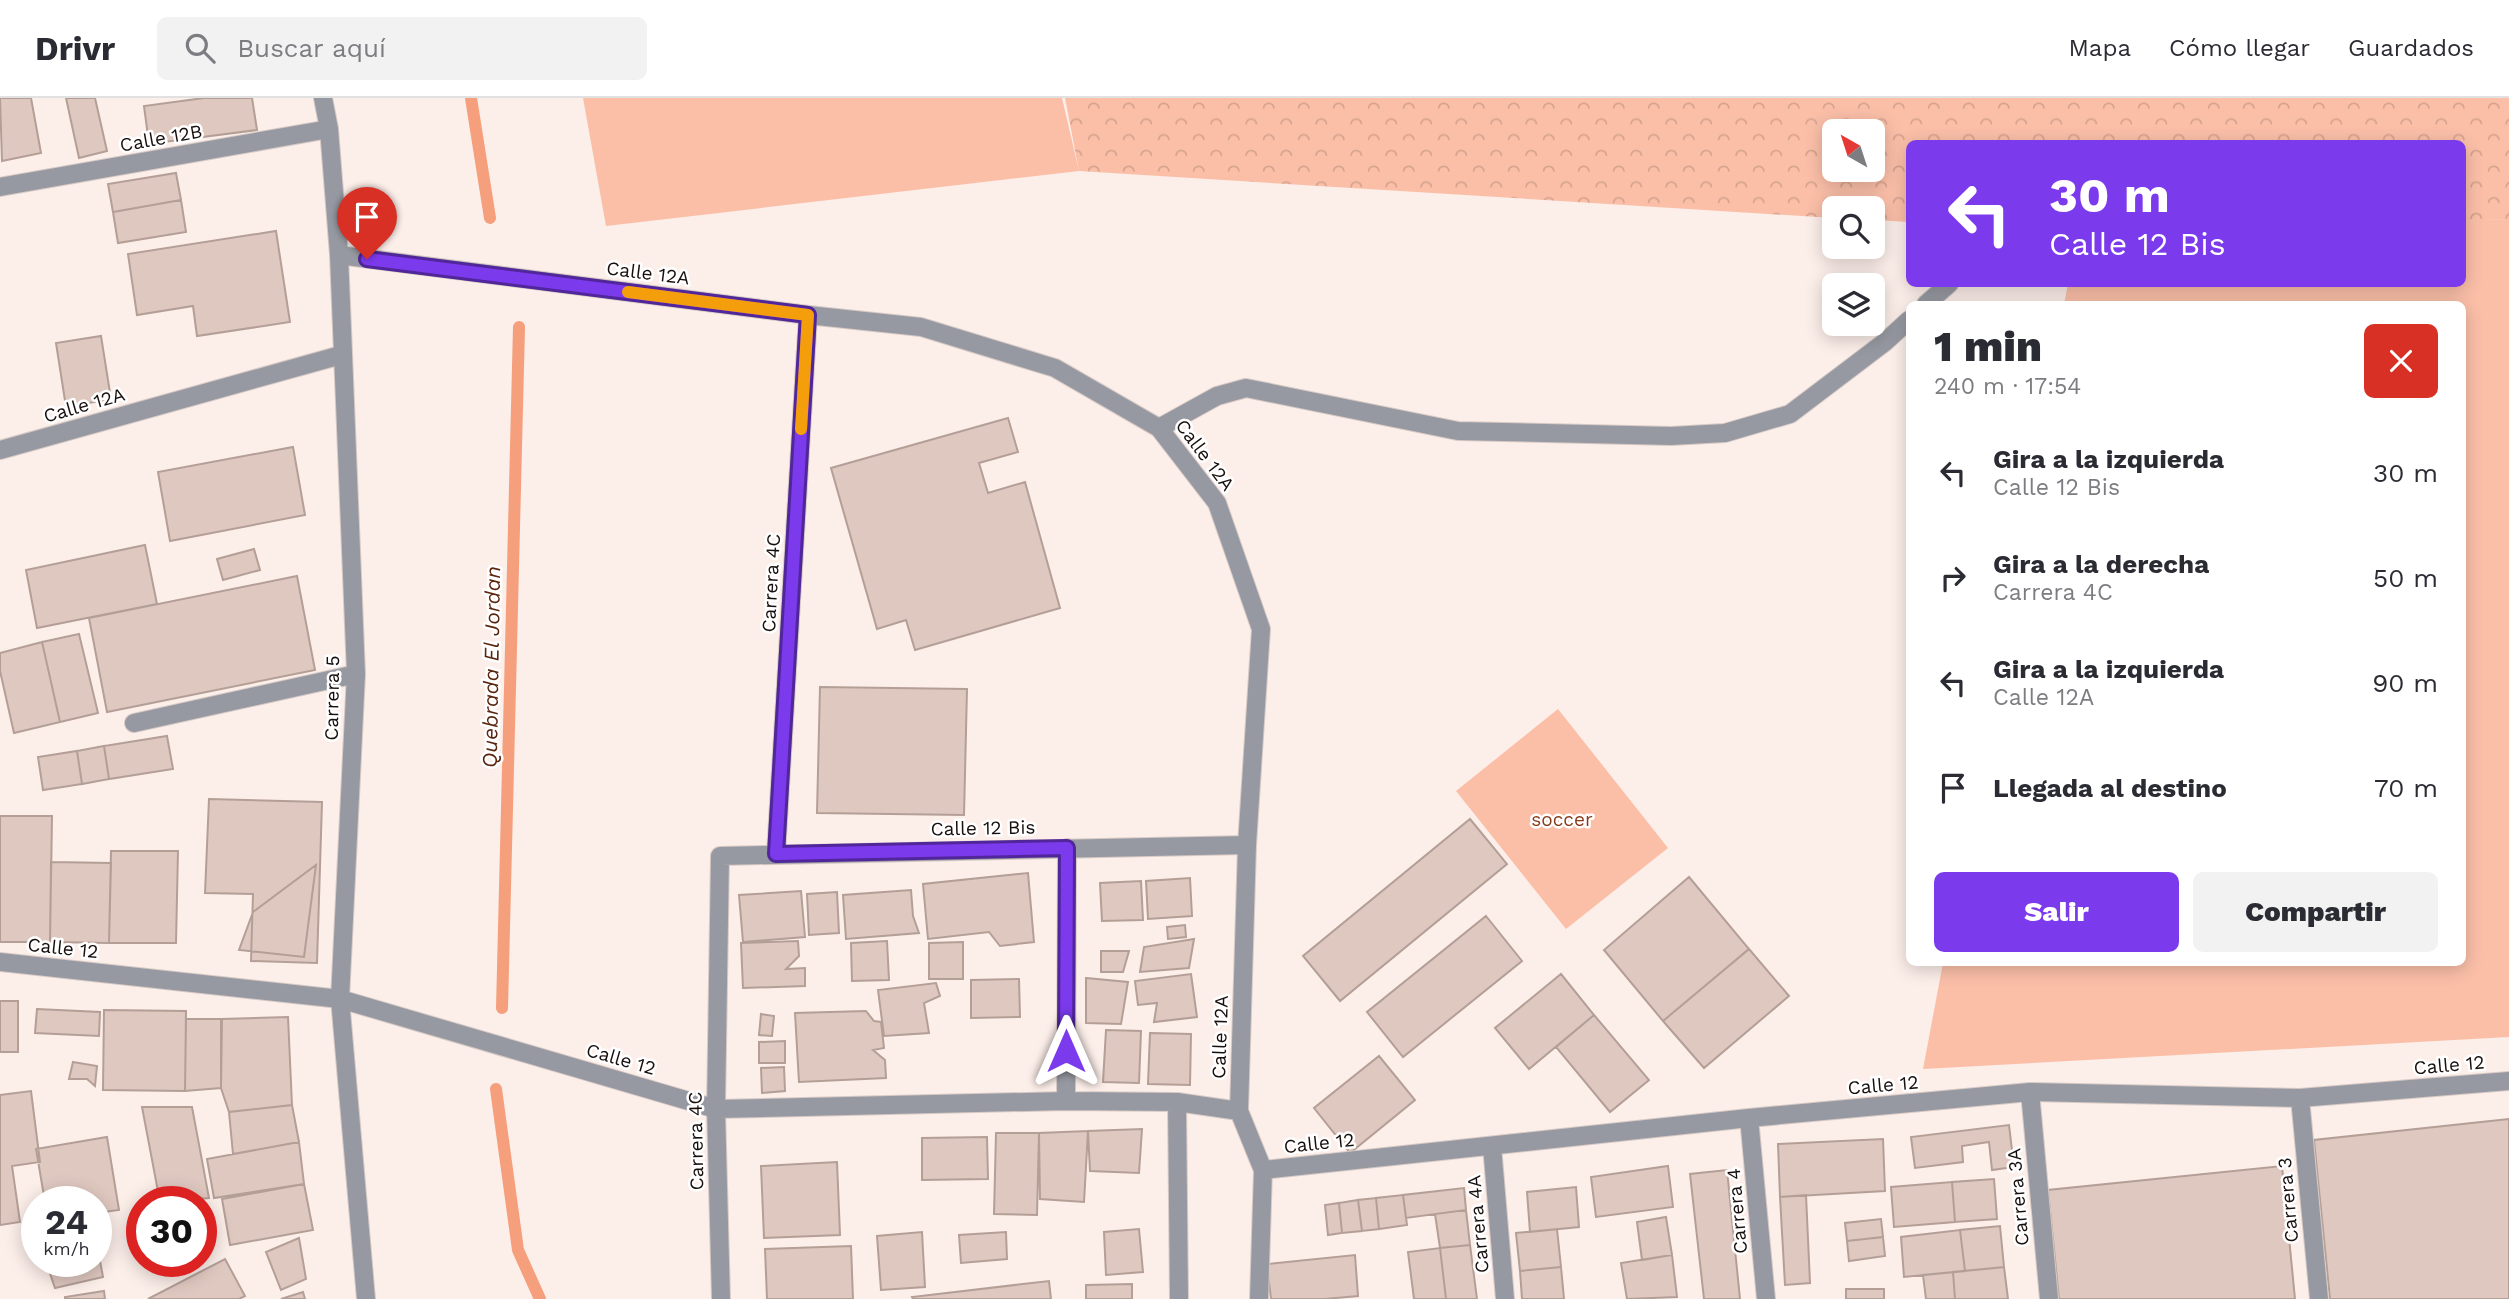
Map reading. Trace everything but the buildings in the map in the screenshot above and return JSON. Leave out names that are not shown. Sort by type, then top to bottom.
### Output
[{"type":"street","name":"Carrera 5","points":[[323,98],[329,129],[339,255],[356,674],[340,999],[366,1299]]},
{"type":"street","name":"Calle 12B","points":[[0,187],[329,129]]},
{"type":"street","name":"Calle 12A","points":[[339,255],[921,327],[1055,368],[1159,428],[1217,503],[1261,629],[1247,845],[1239,1111],[1263,1170],[1259,1299]]},
{"type":"street","points":[[1929,301],[1946,287]]},
{"type":"street","name":"Carrera 4C","points":[[776,854],[808,315]]},
{"type":"street","points":[[1159,428],[1217,396],[1246,388],[1458,431],[1671,436],[1725,433],[1790,414],[1885,342],[1906,323]]},
{"type":"street","name":"Calle 12A","points":[[0,450],[341,355]]},
{"type":"street","points":[[134,723],[356,674]]},
{"type":"street","name":"Calle 12 Bis","points":[[720,856],[1247,845]]},
{"type":"street","points":[[1066,1101],[1067,848]]},
{"type":"street","name":"Carrera 4C","points":[[720,856],[716,1109],[722,1299]]},
{"type":"street","name":"Calle 12","points":[[0,962],[340,999],[716,1109],[1066,1101],[1177,1102],[1239,1111]]},
{"type":"street","name":"Calle 12","points":[[1263,1170],[1749,1118],[2030,1092],[2300,1098],[2509,1081]]},
{"type":"street","name":"Carrera 3A","points":[[2030,1092],[2049,1299]]},
{"type":"street","name":"Carrera 3","points":[[2300,1098],[2319,1299]]},
{"type":"street","points":[[1177,1102],[1179,1299]]},
{"type":"street","name":"Carrera 4","points":[[1749,1118],[1766,1299]]},
{"type":"street","name":"Carrera 4A","points":[[1492,1146],[1505,1299]]},
{"type":"green space","points":[[583,98],[1062,98],[1079,171],[606,226]]},
{"type":"green space","points":[[1065,98],[2509,98],[2509,219],[2466,221],[2466,140],[1906,140],[1906,222],[1885,221],[1885,196],[1822,196],[1822,217],[1079,171]]},
{"type":"green space","points":[[2509,219],[2509,1037],[1923,1069],[1942,966],[2466,966],[2466,301],[2065,301],[2067,287],[2466,287],[2466,220]]},
{"type":"green space","name":"soccer","points":[[1558,709],[1668,848],[1566,929],[1456,791]]},
{"type":"waterway","name":"Quebrada El Jordan","points":[[471,98],[490,218]]},
{"type":"waterway","name":"Quebrada El Jordan","points":[[502,1008],[519,327]]},
{"type":"waterway","name":"Quebrada El Jordan","points":[[496,1089],[518,1250],[540,1299]]},
{"type":"slow traffic","points":[[628,292],[808,315],[801,429]]},
{"type":"route","points":[[367,259],[808,315],[776,854],[1067,848],[1066,1051]]}]
